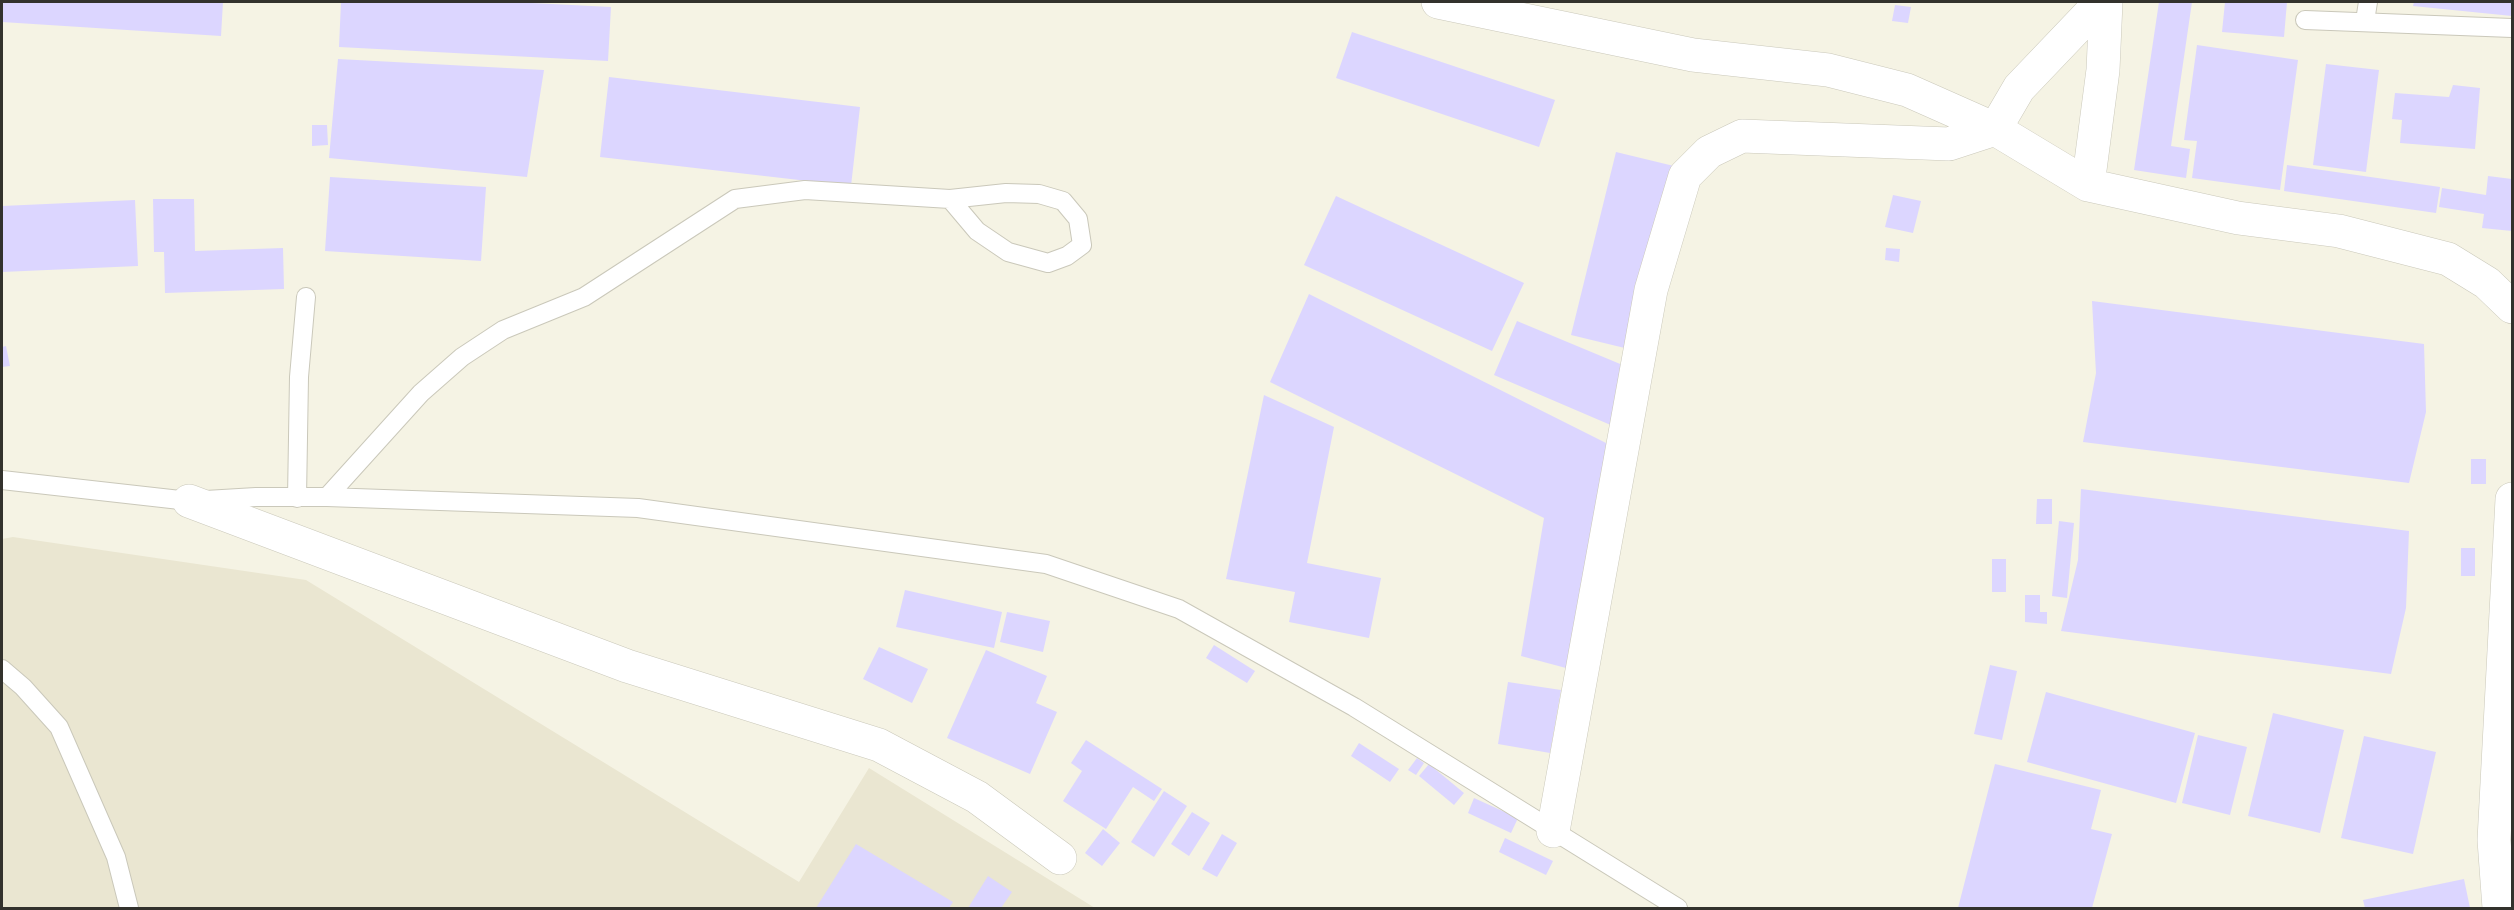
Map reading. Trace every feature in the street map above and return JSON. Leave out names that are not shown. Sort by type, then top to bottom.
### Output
[{"type":"street","points":[[1438,2],[1693,54],[1828,70],[1908,90],[1995,129],[2088,185],[2238,218],[2339,231],[2448,259],[2487,283],[2512,307]]},
{"type":"street","points":[[1553,831],[1651,290],[1685,176],[1709,152],[1742,136],[1949,144],[1995,129],[2019,88],[2101,2]]},
{"type":"street","points":[[2088,185],[2103,70],[2106,2]]},
{"type":"street","points":[[2499,909],[2494,840],[2512,499]]},
{"type":"street","points":[[189,501],[627,666],[879,745],[977,797],[1060,858]]},
{"type":"lane","points":[[2365,21],[2368,2]]},
{"type":"lane","points":[[2305,20],[2512,28]]},
{"type":"lane","points":[[327,497],[421,393],[462,357],[503,330],[584,297],[735,199],[805,190],[950,199],[1039,194],[1063,201],[1078,219],[1082,245],[1067,256],[1048,263],[1008,252],[977,231],[950,199]]},
{"type":"lane","points":[[297,498],[299,377],[306,297]]},
{"type":"lane","points":[[2,480],[189,501],[256,497],[327,497],[638,508],[1046,564],[1179,609],[1354,707],[1678,909]]},
{"type":"lane","points":[[2,669],[22,687],[58,727],[116,856],[129,909]]},
{"type":"shaded area","points":[[13,537],[306,580],[799,882],[869,768],[1095,908],[2,908],[2,539]]},
{"type":"building","points":[[2,2],[223,2],[221,36],[2,22]]},
{"type":"building","points":[[341,2],[512,2],[611,7],[608,61],[339,47]]},
{"type":"building","points":[[2159,2],[2192,2],[2171,146],[2190,149],[2186,178],[2134,170]]},
{"type":"building","points":[[2225,2],[2287,2],[2284,37],[2222,32]]},
{"type":"building","points":[[2414,2],[2512,2],[2512,16],[2413,6]]},
{"type":"building","points":[[1895,5],[1911,7],[1908,23],[1892,21]]},
{"type":"building","points":[[1352,32],[1555,100],[1539,147],[1336,78]]},
{"type":"building","points":[[2197,45],[2298,60],[2280,190],[2192,178],[2197,141],[2184,140]]},
{"type":"building","points":[[338,59],[544,70],[527,177],[329,158]]},
{"type":"building","points":[[2326,64],[2379,70],[2366,172],[2313,165]]},
{"type":"building","points":[[609,77],[860,107],[851,186],[600,157]]},
{"type":"building","points":[[2453,85],[2480,88],[2475,149],[2400,143],[2402,120],[2392,119],[2395,93],[2449,97]]},
{"type":"building","points":[[312,125],[327,125],[328,145],[312,146]]},
{"type":"building","points":[[1616,152],[1678,167],[1633,350],[1571,335]]},
{"type":"building","points":[[2287,165],[2440,187],[2436,213],[2284,191]]},
{"type":"building","points":[[2488,176],[2512,179],[2512,231],[2482,228],[2484,214],[2439,207],[2442,188],[2486,195]]},
{"type":"building","points":[[330,177],[486,187],[481,261],[325,251]]},
{"type":"building","points":[[1893,195],[1921,201],[1913,233],[1885,227]]},
{"type":"building","points":[[1336,196],[1524,283],[1492,351],[1304,265]]},
{"type":"building","points":[[153,199],[194,199],[195,251],[283,248],[284,289],[165,293],[164,252],[154,252]]},
{"type":"building","points":[[135,200],[138,266],[2,272],[2,206]]},
{"type":"building","points":[[1886,248],[1900,249],[1899,262],[1885,260]]},
{"type":"building","points":[[1309,294],[1618,449],[1566,668],[1521,656],[1544,518],[1270,382]]},
{"type":"building","points":[[2092,301],[2424,344],[2426,412],[2409,483],[2083,442],[2096,373]]},
{"type":"building","points":[[1517,321],[1637,371],[1613,426],[1494,375]]},
{"type":"building","points":[[6,346],[10,366],[2,367],[2,347]]},
{"type":"building","points":[[1264,395],[1334,427],[1307,563],[1381,578],[1369,638],[1289,622],[1295,592],[1226,579]]},
{"type":"building","points":[[2471,459],[2486,459],[2486,484],[2471,484]]},
{"type":"building","points":[[2081,489],[2409,531],[2406,608],[2391,674],[2061,631],[2078,560]]},
{"type":"building","points":[[2037,499],[2052,499],[2052,524],[2036,524]]},
{"type":"building","points":[[2059,521],[2074,523],[2067,598],[2052,596]]},
{"type":"building","points":[[2461,548],[2475,548],[2475,576],[2461,576]]},
{"type":"building","points":[[1992,559],[2006,559],[2006,592],[1992,592]]},
{"type":"building","points":[[905,590],[1002,612],[994,648],[896,627]]},
{"type":"building","points":[[2025,595],[2040,595],[2040,612],[2047,612],[2047,624],[2025,622]]},
{"type":"building","points":[[1007,612],[1050,621],[1043,652],[1000,642]]},
{"type":"building","points":[[1214,645],[1255,671],[1247,683],[1206,658]]},
{"type":"building","points":[[879,647],[928,669],[912,703],[863,679]]},
{"type":"building","points":[[986,650],[1047,676],[1036,703],[1057,712],[1030,774],[947,738]]},
{"type":"building","points":[[1990,665],[2017,671],[2002,740],[1974,734]]},
{"type":"building","points":[[1508,682],[1561,690],[1550,753],[1498,744]]},
{"type":"building","points":[[2046,692],[2195,733],[2176,803],[2027,762]]},
{"type":"building","points":[[2273,713],[2344,730],[2320,833],[2248,816]]},
{"type":"building","points":[[2198,735],[2247,747],[2230,815],[2182,803]]},
{"type":"building","points":[[2364,736],[2436,752],[2413,854],[2341,838]]},
{"type":"building","points":[[1086,740],[1162,789],[1154,801],[1133,787],[1106,829],[1063,801],[1082,771],[1071,763]]},
{"type":"building","points":[[1359,743],[1399,769],[1390,782],[1351,756]]},
{"type":"building","points":[[1417,758],[1424,763],[1416,775],[1408,770]]},
{"type":"building","points":[[1429,764],[1464,793],[1454,805],[1419,776]]},
{"type":"building","points":[[1995,764],[2101,790],[2091,829],[2112,834],[2092,908],[1958,908]]},
{"type":"building","points":[[1164,791],[1187,806],[1154,857],[1131,842]]},
{"type":"building","points":[[1474,798],[1518,818],[1511,833],[1468,813]]},
{"type":"building","points":[[1192,812],[1210,823],[1189,856],[1171,844]]},
{"type":"building","points":[[1103,829],[1120,843],[1102,866],[1085,853]]},
{"type":"building","points":[[1222,834],[1237,843],[1217,877],[1202,869]]},
{"type":"building","points":[[1505,838],[1553,861],[1546,875],[1499,852]]},
{"type":"building","points":[[856,844],[953,902],[949,908],[816,908]]},
{"type":"building","points":[[988,876],[1012,892],[1001,908],[968,908]]},
{"type":"building","points":[[2464,879],[2470,908],[2365,908],[2363,900]]}]
